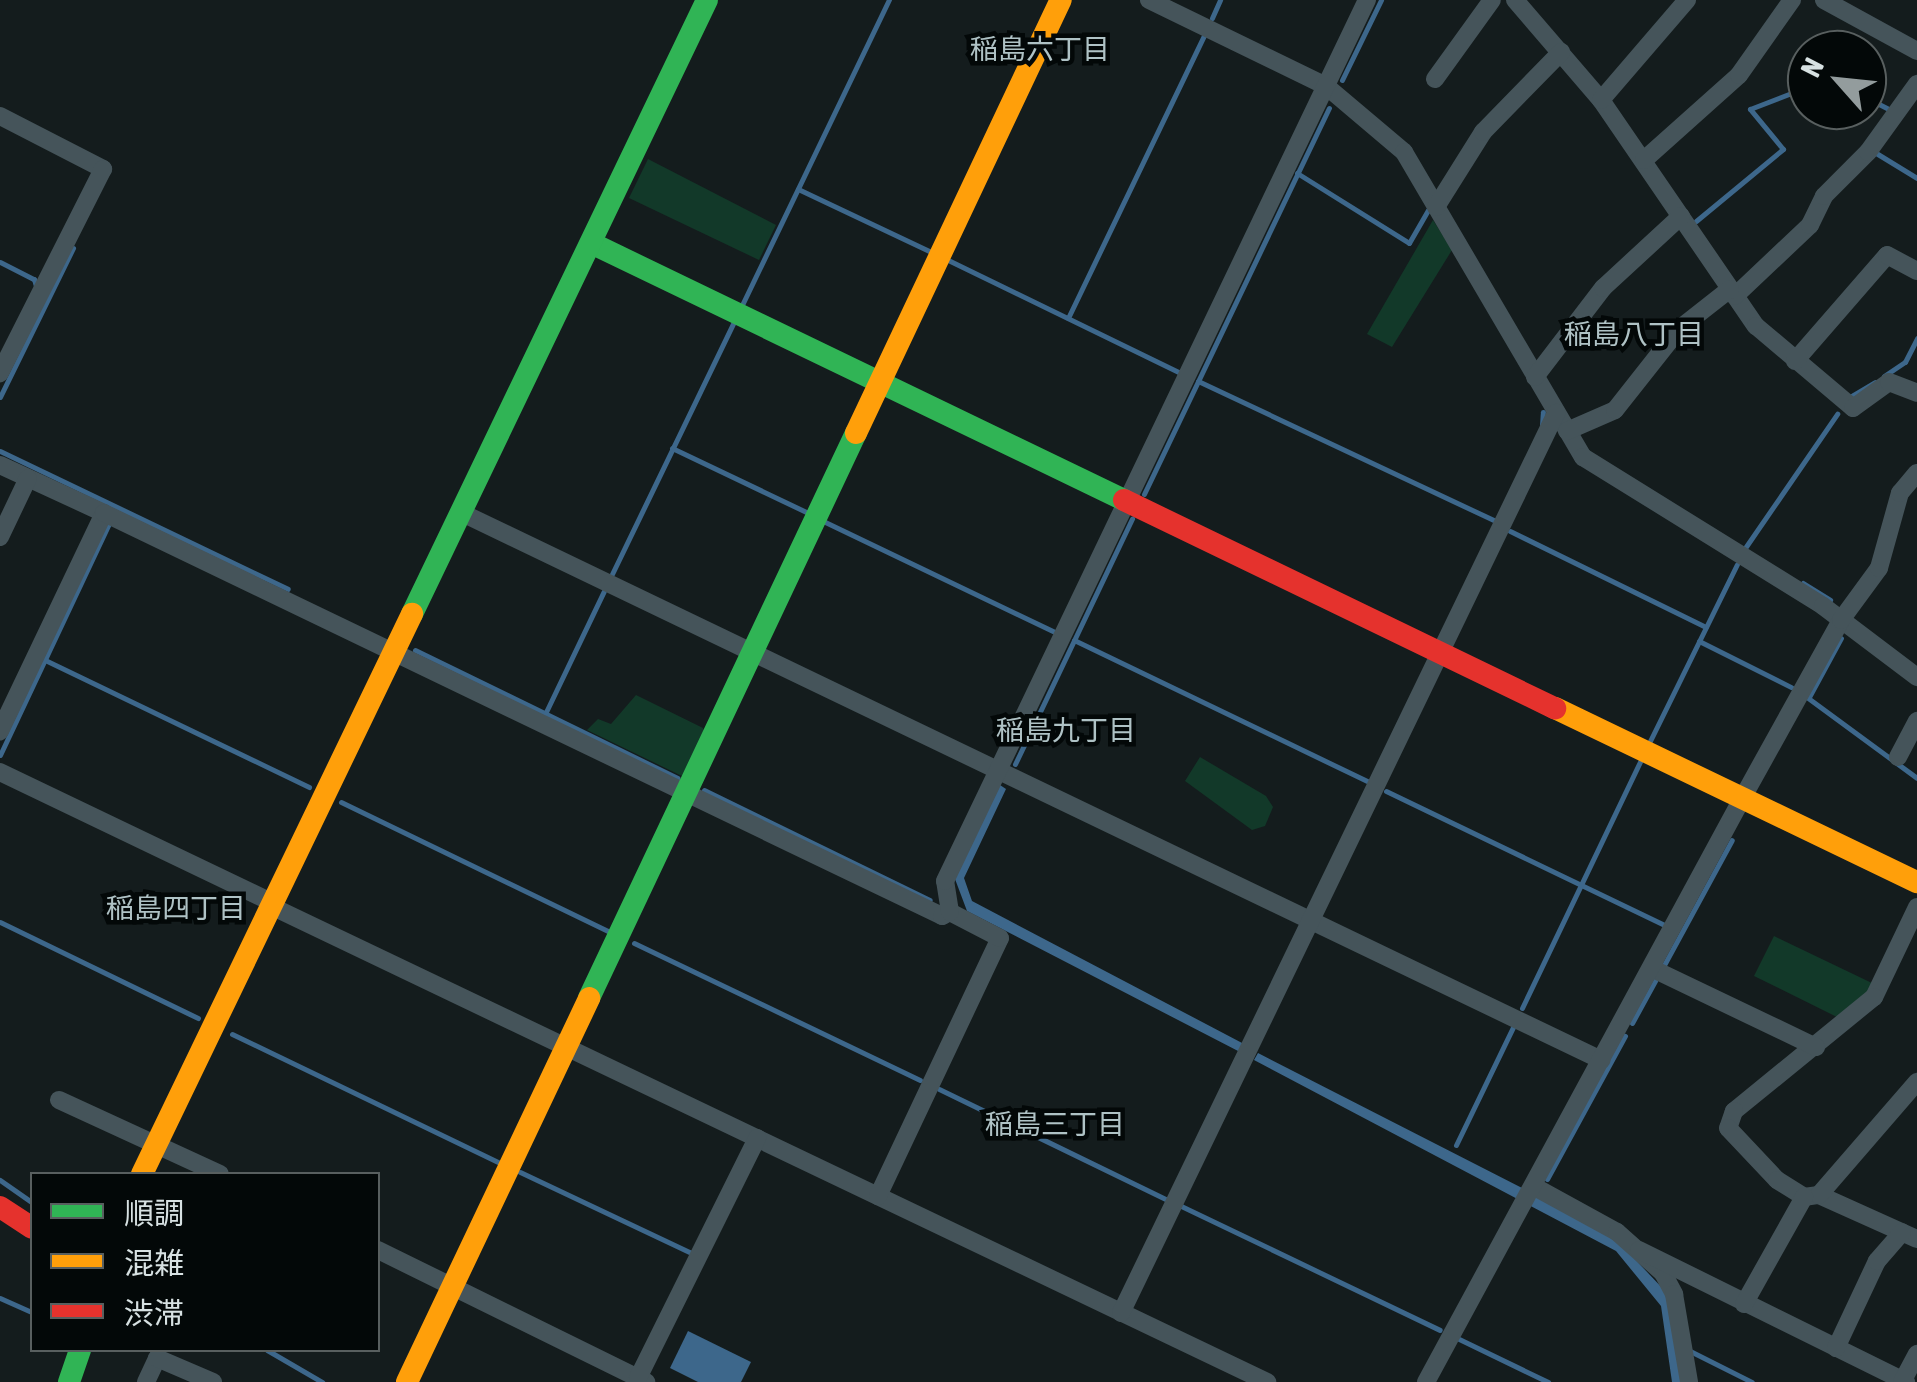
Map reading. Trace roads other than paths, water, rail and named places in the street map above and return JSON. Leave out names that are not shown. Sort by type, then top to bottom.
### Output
[{"type":"street","points":[[143,1172],[707,0]]},
{"type":"street","points":[[407,1382],[690,792],[878,381],[1061,0]]},
{"type":"street","points":[[1149,0],[1326,86],[1404,152],[1567,432],[1593,465],[1842,620],[1917,678]]},
{"type":"street","points":[[950,912],[945,881],[1367,0]]},
{"type":"street","points":[[1435,79],[1492,0]]},
{"type":"street","points":[[1515,0],[1601,100],[1732,293],[1795,361],[1853,408],[1890,382],[1917,393]]},
{"type":"street","points":[[1601,100],[1687,0]]},
{"type":"street","points":[[1644,160],[1739,76],[1792,0]]},
{"type":"street","points":[[1824,0],[1917,51]]},
{"type":"street","points":[[1436,207],[1483,132],[1561,52]]},
{"type":"street","points":[[1567,432],[1614,410],[1679,330],[1732,293],[1810,225],[1824,196],[1868,152],[1917,84]]},
{"type":"street","points":[[0,116],[103,169],[0,372]]},
{"type":"street","points":[[1534,376],[1603,288],[1680,216]]},
{"type":"street","points":[[591,243],[1917,882]]},
{"type":"street","points":[[1795,361],[1887,255],[1917,271]]},
{"type":"street","points":[[1121,1313],[1556,413]]},
{"type":"street","points":[[0,465],[690,792],[942,916],[950,912]]},
{"type":"street","points":[[1426,1382],[1742,797],[1842,620],[1878,568],[1900,493],[1917,473]]},
{"type":"street","points":[[0,537],[28,478]]},
{"type":"street","points":[[0,731],[104,513]]},
{"type":"street","points":[[462,513],[1602,1060]]},
{"type":"street","points":[[1898,757],[1917,721]]},
{"type":"street","points":[[0,772],[1266,1382]]},
{"type":"street","points":[[1836,1348],[1878,1261],[1910,1235],[1777,1180],[1728,1128],[1734,1111],[1874,998],[1917,907]]},
{"type":"street","points":[[878,1196],[1000,938],[950,912]]},
{"type":"street","points":[[1651,968],[1816,1048]]},
{"type":"street","points":[[1744,1304],[1811,1196],[1917,1082]]},
{"type":"street","points":[[58,1100],[216,1172]]},
{"type":"street","points":[[380,1251],[642,1380],[758,1138]]},
{"type":"street","points":[[1529,1194],[1904,1382],[1917,1354]]},
{"type":"street","points":[[0,1206],[30,1227]]},
{"type":"street","points":[[1640,1250],[1674,1294],[1690,1382]]},
{"type":"street","points":[[69,1382],[79,1352]]},
{"type":"street","points":[[146,1382],[157,1358],[213,1382]]},
{"type":"water","points":[[1000,785],[1006,789],[964,878],[972,901],[1244,1044],[1240,1052],[967,911],[955,879]]},
{"type":"water","points":[[1258,1053],[1610,1233],[1668,1294],[1682,1382],[1672,1382],[1661,1306],[1616,1251],[1254,1060]]},
{"type":"water","points":[[688,1331],[751,1362],[741,1382],[698,1382],[670,1368]]},
{"type":"waterway","points":[[742,305],[889,0]]},
{"type":"waterway","points":[[1212,18],[1220,0]]},
{"type":"waterway","points":[[1342,80],[1381,0]]},
{"type":"waterway","points":[[1068,318],[1204,35]]},
{"type":"waterway","points":[[1696,221],[1783,149],[1750,109],[1787,95]]},
{"type":"waterway","points":[[1144,494],[1329,108]]},
{"type":"waterway","points":[[1887,108],[1891,110]]},
{"type":"waterway","points":[[1876,153],[1917,178]]},
{"type":"waterway","points":[[1297,173],[1409,243],[1428,210]]},
{"type":"waterway","points":[[798,189],[929,251]]},
{"type":"waterway","points":[[0,397],[73,248]]},
{"type":"waterway","points":[[948,260],[1181,373]]},
{"type":"waterway","points":[[0,262],[34,279],[36,286]]},
{"type":"waterway","points":[[612,574],[734,322]]},
{"type":"waterway","points":[[1884,376],[1905,362],[1917,338]]},
{"type":"waterway","points":[[1198,381],[1496,521]]},
{"type":"waterway","points":[[1850,397],[1875,382]]},
{"type":"waterway","points":[[1542,425],[1543,412]]},
{"type":"waterway","points":[[1745,548],[1837,414]]},
{"type":"waterway","points":[[672,448],[808,513]]},
{"type":"waterway","points":[[0,451],[288,589]]},
{"type":"waterway","points":[[1015,764],[1132,519]]},
{"type":"waterway","points":[[823,521],[1055,632]]},
{"type":"waterway","points":[[0,755],[109,523]]},
{"type":"waterway","points":[[1510,531],[1706,627]]},
{"type":"waterway","points":[[1650,741],[1737,564]]},
{"type":"waterway","points":[[1803,583],[1830,600]]},
{"type":"waterway","points":[[545,714],[604,591]]},
{"type":"waterway","points":[[1809,697],[1841,638]]},
{"type":"waterway","points":[[1074,640],[1369,782]]},
{"type":"waterway","points":[[1699,641],[1791,687]]},
{"type":"waterway","points":[[415,650],[678,778]]},
{"type":"waterway","points":[[45,660],[309,787]]},
{"type":"waterway","points":[[1808,698],[1917,778]]},
{"type":"waterway","points":[[1522,1008],[1641,760]]},
{"type":"waterway","points":[[704,790],[930,900]]},
{"type":"waterway","points":[[1386,791],[1664,925]]},
{"type":"waterway","points":[[341,802],[612,933]]},
{"type":"waterway","points":[[1664,965],[1732,840]]},
{"type":"waterway","points":[[0,922],[198,1018]]},
{"type":"waterway","points":[[634,943],[920,1080]]},
{"type":"waterway","points":[[1632,1023],[1655,981]]},
{"type":"waterway","points":[[1456,1145],[1513,1027]]},
{"type":"waterway","points":[[232,1034],[504,1165]]},
{"type":"waterway","points":[[1547,1179],[1625,1036]]},
{"type":"waterway","points":[[939,1089],[1168,1200]]},
{"type":"waterway","points":[[520,1172],[691,1253]]},
{"type":"waterway","points":[[0,1180],[30,1201]]},
{"type":"waterway","points":[[1179,1205],[1440,1330]]},
{"type":"waterway","points":[[0,1298],[30,1311]]},
{"type":"waterway","points":[[1459,1339],[1548,1382]]},
{"type":"waterway","points":[[1690,1351],[1752,1382]]},
{"type":"waterway","points":[[270,1352],[322,1382]]},
{"type":"district","name":"稲島六丁目","points":[[1040,49]]},
{"type":"district","name":"稲島八丁目","points":[[1634,334]]},
{"type":"district","name":"稲島九丁目","points":[[1066,730]]},
{"type":"district","name":"稲島四丁目","points":[[176,908]]},
{"type":"district","name":"稲島三丁目","points":[[1055,1124]]}]
